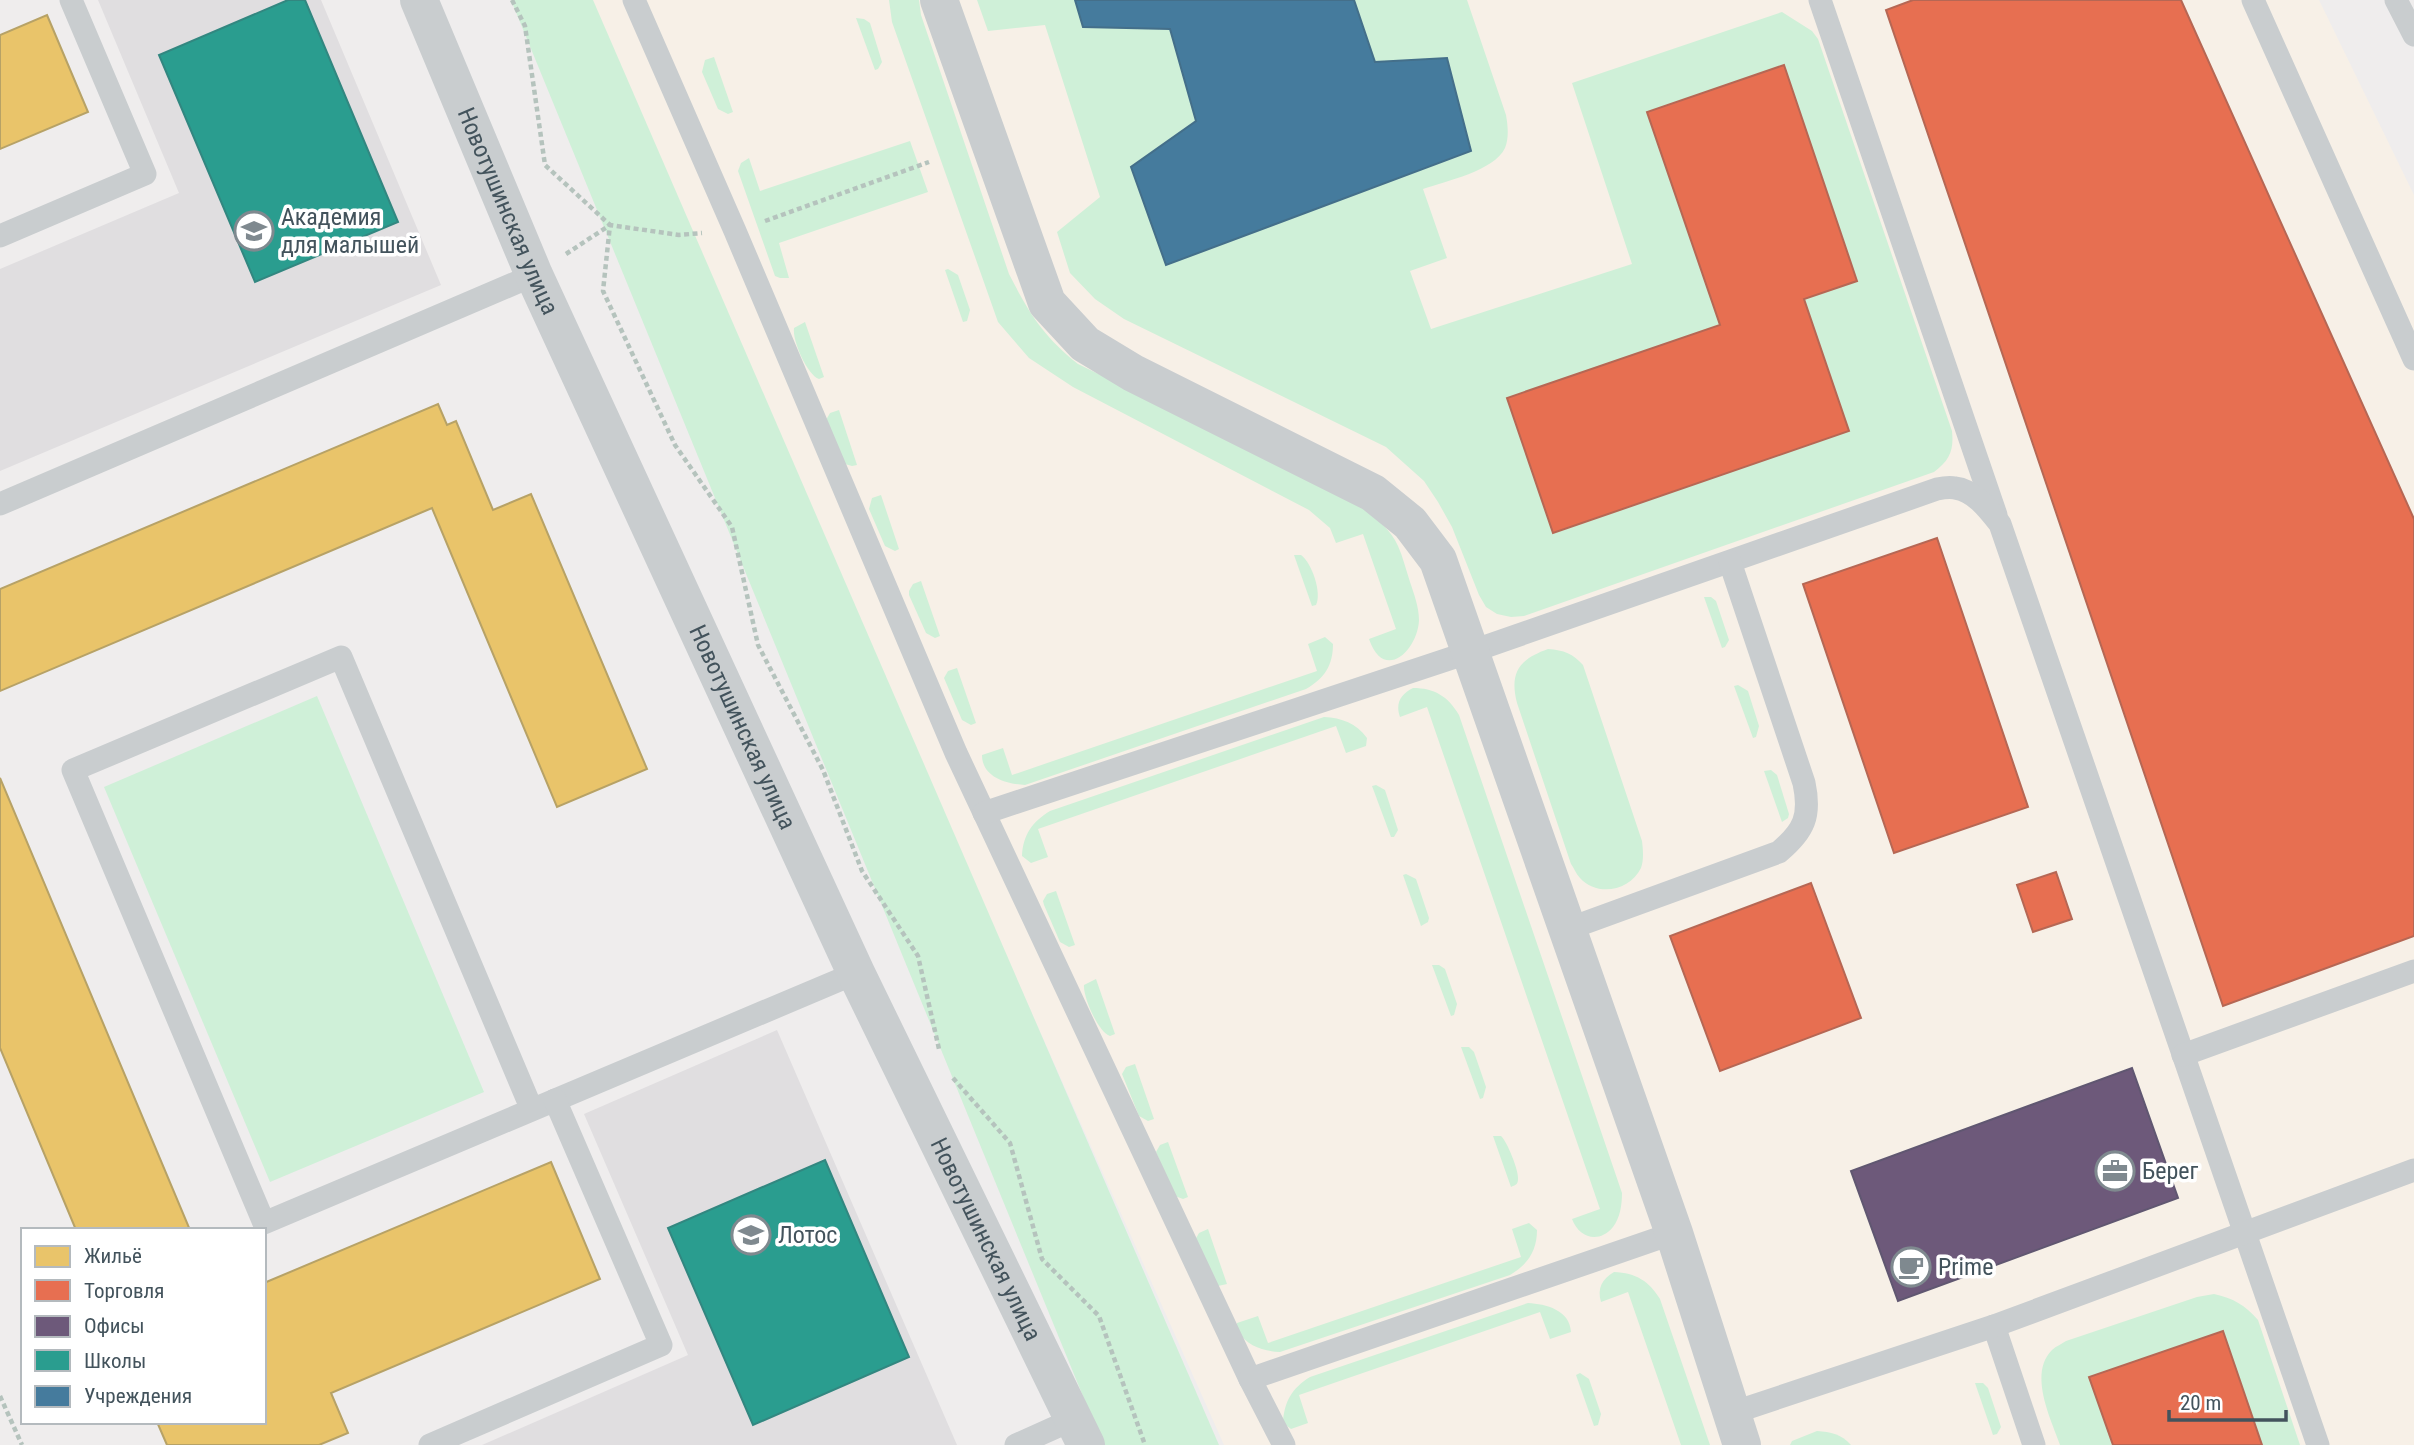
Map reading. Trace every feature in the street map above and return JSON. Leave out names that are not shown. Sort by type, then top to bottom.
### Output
[{"type":"street","name":"Новотушинская улица","points":[[419,0],[534,275],[856,973],[1080,1432]]},
{"type":"street","points":[[939,0],[1047,303],[1085,344],[1133,373],[1373,493],[1410,523],[1438,560],[1674,1233],[1737,1429]]},
{"type":"lane","points":[[0,236],[145,174],[71,0]]},
{"type":"lane","points":[[634,0],[740,242],[956,753],[1250,1379],[1284,1445]]},
{"type":"lane","points":[[1820,0],[2318,1445]]},
{"type":"lane","points":[[2253,0],[2414,359]]},
{"type":"lane","points":[[2396,0],[2414,35]]},
{"type":"lane","points":[[0,504],[534,275]]},
{"type":"lane","points":[[985,813],[1470,652],[1937,489],[1956,488],[1972,496],[1987,508],[2000,524]]},
{"type":"lane","points":[[1568,929],[1779,852],[1795,839],[1804,822],[1808,804],[1804,783],[1730,562]]},
{"type":"lane","points":[[532,1110],[341,657],[73,770],[264,1223],[532,1110],[856,973]]},
{"type":"lane","points":[[2183,1055],[2414,971]]},
{"type":"lane","points":[[430,1445],[661,1345],[555,1100]]},
{"type":"lane","points":[[1737,1429],[1994,1326],[2414,1170]]},
{"type":"lane","points":[[1250,1379],[1674,1233]]},
{"type":"lane","points":[[1994,1326],[2035,1445]]},
{"type":"lane","points":[[1016,1445],[1080,1432]]},
{"type":"path","points":[[512,0],[525,26],[545,165],[610,225],[603,291],[675,445],[732,527],[758,645],[823,770],[862,871],[918,956],[940,1054]]},
{"type":"path","points":[[951,1075],[1010,1143],[1042,1259],[1098,1316],[1144,1445]]},
{"type":"path","points":[[0,1396],[22,1445]]},
{"type":"shaded area","name":"Академия для малышей","points":[[98,0],[321,0],[441,285],[0,471],[0,269],[179,193]]},
{"type":"shaded area","points":[[575,0],[2319,0],[2414,195],[2414,1445],[1224,1445],[953,836]]},
{"type":"shaded area","name":"Лотос","points":[[777,1030],[957,1445],[482,1445],[688,1355],[584,1114]]},
{"type":"green space","points":[[511,0],[593,0],[1219,1445],[1103,1445]]},
{"type":"green space","points":[[889,0],[919,0],[921,15],[1009,274],[1038,323],[1055,344],[1078,364],[1348,495],[1376,518],[1389,531],[1398,546],[1415,596],[1419,620],[1413,642],[1407,651],[1391,660],[1383,659],[1375,652],[1369,639],[1396,629],[1363,534],[1336,543],[1330,528],[1309,510],[1073,387],[1029,358],[998,322],[892,22]]},
{"type":"green space","points":[[977,0],[1467,0],[1506,115],[1508,136],[1505,148],[1491,163],[1423,189],[1447,258],[1410,271],[1431,329],[1632,264],[1572,83],[1782,12],[1812,31],[1818,39],[1952,431],[1950,454],[1934,472],[1524,616],[1497,614],[1486,607],[1479,595],[1452,527],[1438,502],[1424,481],[1386,447],[1124,319],[1095,299],[1070,273],[1057,232],[1100,197],[1045,25],[988,31]]},
{"type":"green space","points":[[856,18],[870,23],[882,62],[878,69],[875,70]]},
{"type":"green space","points":[[714,57],[733,112],[728,114],[718,109],[702,72],[705,60]]},
{"type":"green space","points":[[910,141],[928,192],[779,243],[789,278],[775,276],[738,171],[741,163],[749,158],[760,191]]},
{"type":"green space","points":[[945,270],[958,275],[970,310],[967,321],[963,322]]},
{"type":"green space","points":[[805,322],[824,377],[819,379],[805,364],[795,340],[794,328]]},
{"type":"green space","points":[[839,410],[857,465],[845,464],[826,420],[830,413]]},
{"type":"green space","points":[[881,495],[899,549],[895,551],[885,546],[869,509],[872,498]]},
{"type":"green space","points":[[1294,555],[1301,555],[1312,571],[1318,593],[1316,605],[1312,606]]},
{"type":"green space","points":[[921,581],[940,636],[935,638],[926,633],[909,595],[913,584]]},
{"type":"green space","points":[[1704,597],[1711,597],[1716,601],[1729,640],[1725,647],[1722,648]]},
{"type":"green space","points":[[1325,637],[1333,644],[1329,665],[1323,675],[1306,689],[1025,785],[996,778],[983,763],[982,755],[1003,748],[1012,775],[1317,671],[1308,644]]},
{"type":"green space","points":[[1548,649],[1568,653],[1583,665],[1642,841],[1641,868],[1629,882],[1613,889],[1595,888],[1587,884],[1571,864],[1517,703],[1515,683],[1519,668],[1530,657]]},
{"type":"green space","points":[[957,668],[976,723],[971,725],[962,720],[944,678],[948,671]]},
{"type":"green space","points":[[1738,685],[1748,691],[1759,726],[1756,737],[1753,738],[1734,686]]},
{"type":"green space","points":[[1413,688],[1440,694],[1459,715],[1622,1193],[1617,1220],[1602,1236],[1584,1234],[1572,1219],[1600,1209],[1427,707],[1400,717],[1400,700]]},
{"type":"green space","points":[[317,696],[484,1092],[270,1182],[104,787]]},
{"type":"green space","points":[[1324,717],[1343,720],[1353,725],[1367,738],[1366,746],[1346,753],[1336,726],[1038,829],[1048,857],[1031,863],[1022,856],[1024,842],[1030,830],[1050,811]]},
{"type":"green space","points":[[1771,770],[1777,775],[1789,814],[1782,822],[1764,771]]},
{"type":"green space","points":[[1376,785],[1385,790],[1398,830],[1394,837],[1391,837],[1372,786]]},
{"type":"green space","points":[[1403,875],[1416,879],[1429,918],[1428,922],[1421,926]]},
{"type":"green space","points":[[1056,891],[1075,945],[1069,947],[1060,942],[1043,901],[1047,894]]},
{"type":"green space","points":[[1432,965],[1445,969],[1457,1004],[1454,1015],[1451,1016]]},
{"type":"green space","points":[[1096,979],[1115,1034],[1110,1036],[1096,1021],[1086,997],[1084,985]]},
{"type":"green space","points":[[1461,1047],[1469,1047],[1474,1052],[1486,1087],[1483,1098],[1480,1099]]},
{"type":"green space","points":[[1135,1064],[1154,1119],[1148,1121],[1139,1116],[1122,1074],[1126,1067]]},
{"type":"green space","points":[[1493,1136],[1501,1136],[1515,1163],[1518,1181],[1511,1187]]},
{"type":"green space","points":[[1168,1142],[1188,1197],[1183,1199],[1175,1196],[1156,1152],[1160,1145]]},
{"type":"green space","points":[[1529,1223],[1537,1230],[1533,1251],[1522,1266],[1510,1275],[1280,1352],[1256,1347],[1237,1331],[1237,1323],[1258,1316],[1268,1343],[1521,1257],[1512,1229]]},
{"type":"green space","points":[[1208,1229],[1227,1284],[1218,1286],[1195,1240],[1199,1233]]},
{"type":"green space","points":[[1614,1272],[1641,1279],[1660,1299],[1710,1445],[1681,1445],[1628,1292],[1601,1302],[1602,1284]]},
{"type":"green space","points":[[2214,1294],[2238,1303],[2258,1320],[2300,1445],[2060,1445],[2047,1410],[2042,1384],[2045,1360],[2052,1350],[2066,1341],[2197,1297]]},
{"type":"green space","points":[[1528,1303],[1562,1313],[1570,1324],[1571,1332],[1550,1339],[1540,1312],[1299,1395],[1308,1423],[1291,1429],[1283,1423],[1290,1396],[1310,1377]]},
{"type":"green space","points":[[1580,1373],[1589,1379],[1601,1414],[1598,1425],[1594,1426],[1576,1375]]},
{"type":"green space","points":[[1975,1383],[1983,1383],[1988,1388],[2001,1427],[1997,1434],[1993,1435]]},
{"type":"green space","points":[[1817,1431],[1836,1434],[1851,1445],[1790,1445],[1792,1441]]},
{"type":"building: Жильё","points":[[47,15],[88,112],[0,149],[0,35]]},
{"type":"building: Жильё","points":[[438,404],[447,425],[456,421],[493,510],[531,494],[647,769],[557,807],[432,508],[0,691],[0,589]]},
{"type":"building: Жильё","points":[[0,778],[189,1228],[75,1228],[0,1048]]},
{"type":"building: Жильё","points":[[551,1162],[600,1279],[331,1393],[348,1433],[319,1445],[167,1445],[158,1424],[266,1424],[266,1282]]},
{"type":"building: Торговля","points":[[1913,0],[2181,0],[2414,519],[2414,936],[2223,1006],[1886,10]]},
{"type":"building: Торговля","points":[[1784,65],[1857,281],[1804,299],[1849,431],[1553,533],[1507,398],[1720,325],[1647,112]]},
{"type":"building: Торговля","points":[[1937,538],[2028,807],[1894,853],[1803,584]]},
{"type":"building: Торговля","points":[[2056,872],[2072,919],[2033,932],[2017,885]]},
{"type":"building: Торговля","points":[[1811,883],[1861,1018],[1720,1071],[1670,936]]},
{"type":"building: Торговля","points":[[2223,1331],[2262,1445],[2113,1445],[2089,1377]]},
{"type":"building: Офисы","points":[[2132,1068],[2178,1198],[1898,1301],[1851,1171]]},
{"type":"building: Школы","points":[[288,0],[305,0],[398,222],[255,282],[159,55]]},
{"type":"building: Школы","points":[[825,1160],[909,1357],[753,1425],[668,1228]]},
{"type":"building: Учреждения","points":[[1075,0],[1354,0],[1375,62],[1447,58],[1471,151],[1166,265],[1131,167],[1196,121],[1170,29],[1083,27]]},
{"type":"place","name":"Академия для малышей","points":[[254,231]]},
{"type":"place","name":"Берег","points":[[2115,1171]]},
{"type":"place","name":"Лотос","points":[[751,1235]]},
{"type":"place","name":"Prime","points":[[1911,1267]]}]
